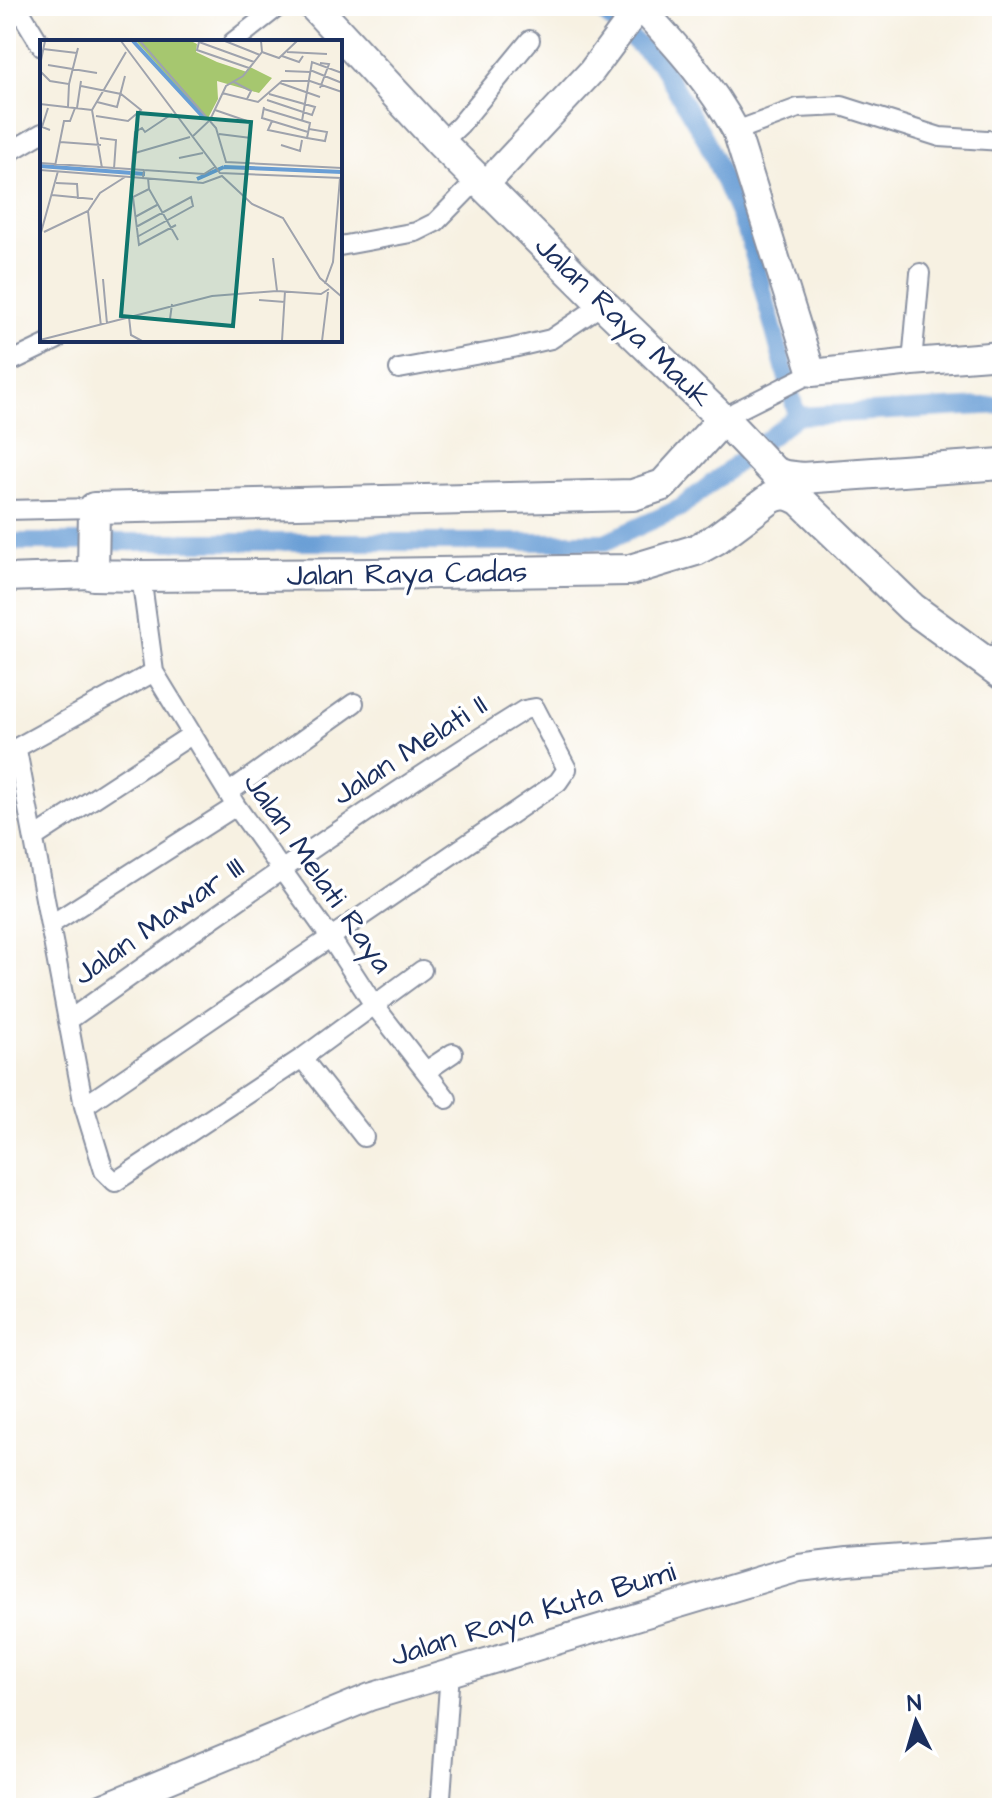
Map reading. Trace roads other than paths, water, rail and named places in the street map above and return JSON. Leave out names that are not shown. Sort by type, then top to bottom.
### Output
[{"type":"main road","name":"Jalan Raya Mauk","points":[[314,6],[441,143],[603,304],[730,420],[781,483],[912,608],[998,662]]},
{"type":"main road","points":[[93,568],[94,514],[633,495],[663,485],[730,420]]},
{"type":"main road","points":[[781,483],[785,476],[802,478],[1002,464]]},
{"type":"main road","name":"Jalan Raya Cadas","points":[[93,568],[141,576],[630,570],[696,550],[716,539],[776,495],[781,483]]},
{"type":"street","points":[[17,6],[40,44]]},
{"type":"street","points":[[236,40],[279,6]]},
{"type":"street","points":[[342,246],[416,232],[436,222],[481,182],[591,72],[637,10],[668,36],[703,77],[736,131],[804,377]]},
{"type":"street","points":[[441,143],[460,125],[530,40]]},
{"type":"street","points":[[736,131],[798,108],[842,106],[940,137],[1002,141]]},
{"type":"street","points":[[6,154],[40,134]]},
{"type":"street","points":[[912,362],[920,273]]},
{"type":"street","points":[[399,369],[551,339],[603,304]]},
{"type":"street","points":[[6,364],[52,342]]},
{"type":"street","points":[[730,420],[804,377],[912,362],[1002,355]]},
{"type":"street","points":[[6,510],[94,514]]},
{"type":"street","name":"Jalan Raya Cadas","points":[[6,578],[93,568]]},
{"type":"street","points":[[141,576],[154,672],[17,750],[84,1106],[104,1171],[115,1182],[302,1058],[422,970]]},
{"type":"street","name":"Jalan Melati Raya","points":[[154,672],[232,799],[374,1005],[447,1099]]},
{"type":"street","points":[[50,925],[232,799],[354,703]]},
{"type":"street","name":"Jalan Melati II","points":[[281,869],[449,757],[524,710],[535,708],[567,769],[558,782],[330,937]]},
{"type":"street","points":[[35,837],[191,735]]},
{"type":"street","name":"Jalan Mawar III","points":[[69,1020],[281,869]]},
{"type":"street","points":[[84,1106],[330,937]]},
{"type":"street","points":[[426,1071],[453,1053]]},
{"type":"street","points":[[302,1058],[364,1137]]},
{"type":"street","name":"Jalan Raya Kuta Bumi","points":[[101,1808],[370,1697],[799,1568],[1002,1551]]},
{"type":"street","points":[[434,1808],[441,1797],[450,1672]]},
{"type":"waterway","points":[[596,6],[661,65],[705,138],[749,239],[797,416]]},
{"type":"waterway","points":[[797,416],[1002,405]]},
{"type":"waterway","points":[[6,542],[605,542],[680,508],[797,416]]}]
